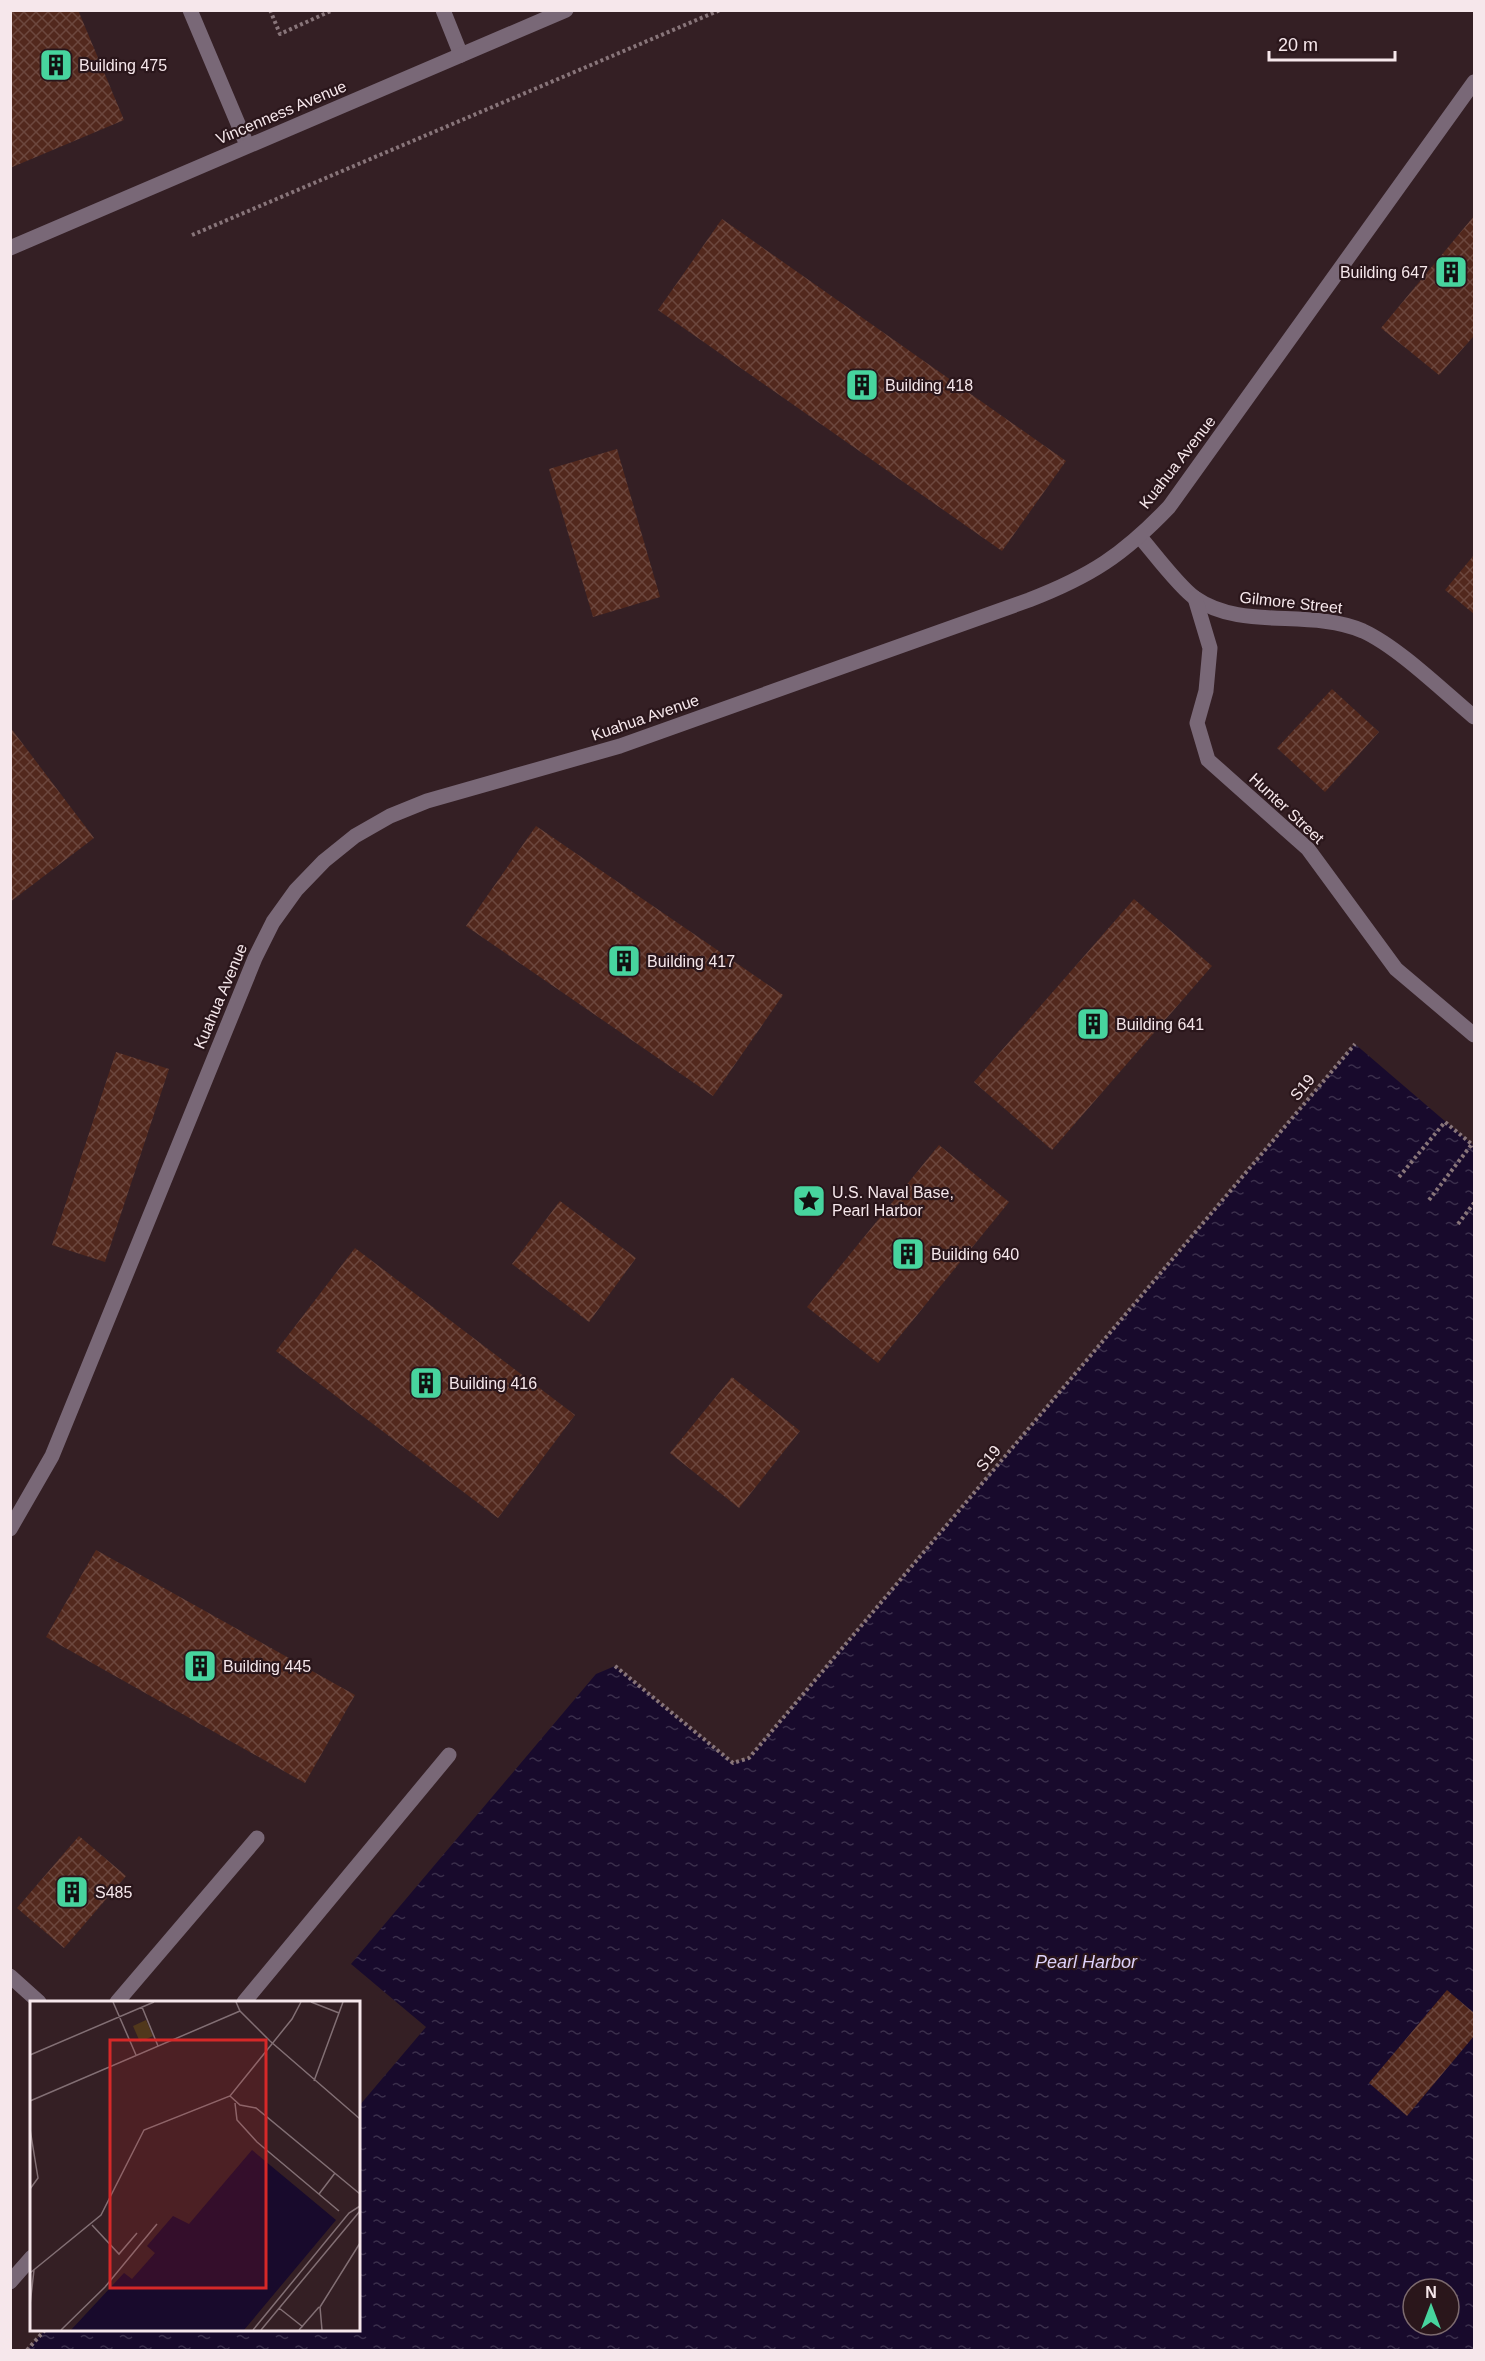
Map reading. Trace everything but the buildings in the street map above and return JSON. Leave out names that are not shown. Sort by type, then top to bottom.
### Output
[{"type":"street","points":[[190,10],[247,145]]},
{"type":"street","points":[[442,10],[460,55]]},
{"type":"street","name":"Vincenness Avenue","points":[[10,248],[566,10]]},
{"type":"street","name":"Kuahua Avenue","points":[[10,1529],[52,1456],[255,958],[273,922],[296,890],[324,861],[355,836],[390,816],[427,801],[620,746],[1069,585],[1106,564],[1140,537],[1169,507],[1474,82]]},
{"type":"street","name":"Gilmore Street","points":[[1140,537],[1195,598],[1234,616],[1325,621],[1363,631],[1396,652],[1474,717]]},
{"type":"street","name":"Hunter Street","points":[[1195,598],[1210,648],[1206,691],[1197,723],[1208,760],[1308,849],[1396,969],[1474,1035]]},
{"type":"street","points":[[245,2001],[449,1755]]},
{"type":"street","points":[[118,2001],[257,1838]]},
{"type":"street","points":[[10,1976],[38,2001]]},
{"type":"street","points":[[10,2282],[30,2259]]},
{"type":"path","points":[[270,10],[280,34],[333,10]]},
{"type":"path","points":[[192,235],[720,10]]},
{"type":"path","name":"S19","points":[[615,1666],[733,1763],[748,1758],[1355,1044]]},
{"type":"path","points":[[1399,1177],[1445,1122],[1473,1145],[1429,1200]]},
{"type":"path","points":[[1458,1224],[1474,1203]]},
{"type":"path","points":[[27,2350],[44,2331]]},
{"type":"water","name":"Pearl Harbor","points":[[1355,1044],[1474,1146],[1474,2350],[27,2350],[44,2331],[360,2331],[360,2105],[426,2027],[351,1964],[596,1674],[615,1666],[733,1763],[749,1758]]},
{"type":"place","name":"Building 475","points":[[56,65]]},
{"type":"place","name":"Building 647","points":[[1451,272]]},
{"type":"place","name":"Building 418","points":[[862,385]]},
{"type":"place","name":"Building 417","points":[[624,961]]},
{"type":"place","name":"Building 641","points":[[1093,1024]]},
{"type":"place","name":"U.S. Naval Base, Pearl Harbor","points":[[809,1201]]},
{"type":"place","name":"Building 640","points":[[908,1254]]},
{"type":"place","name":"Building 416","points":[[426,1383]]},
{"type":"place","name":"Building 445","points":[[200,1666]]},
{"type":"place","name":"S485","points":[[72,1892]]}]
